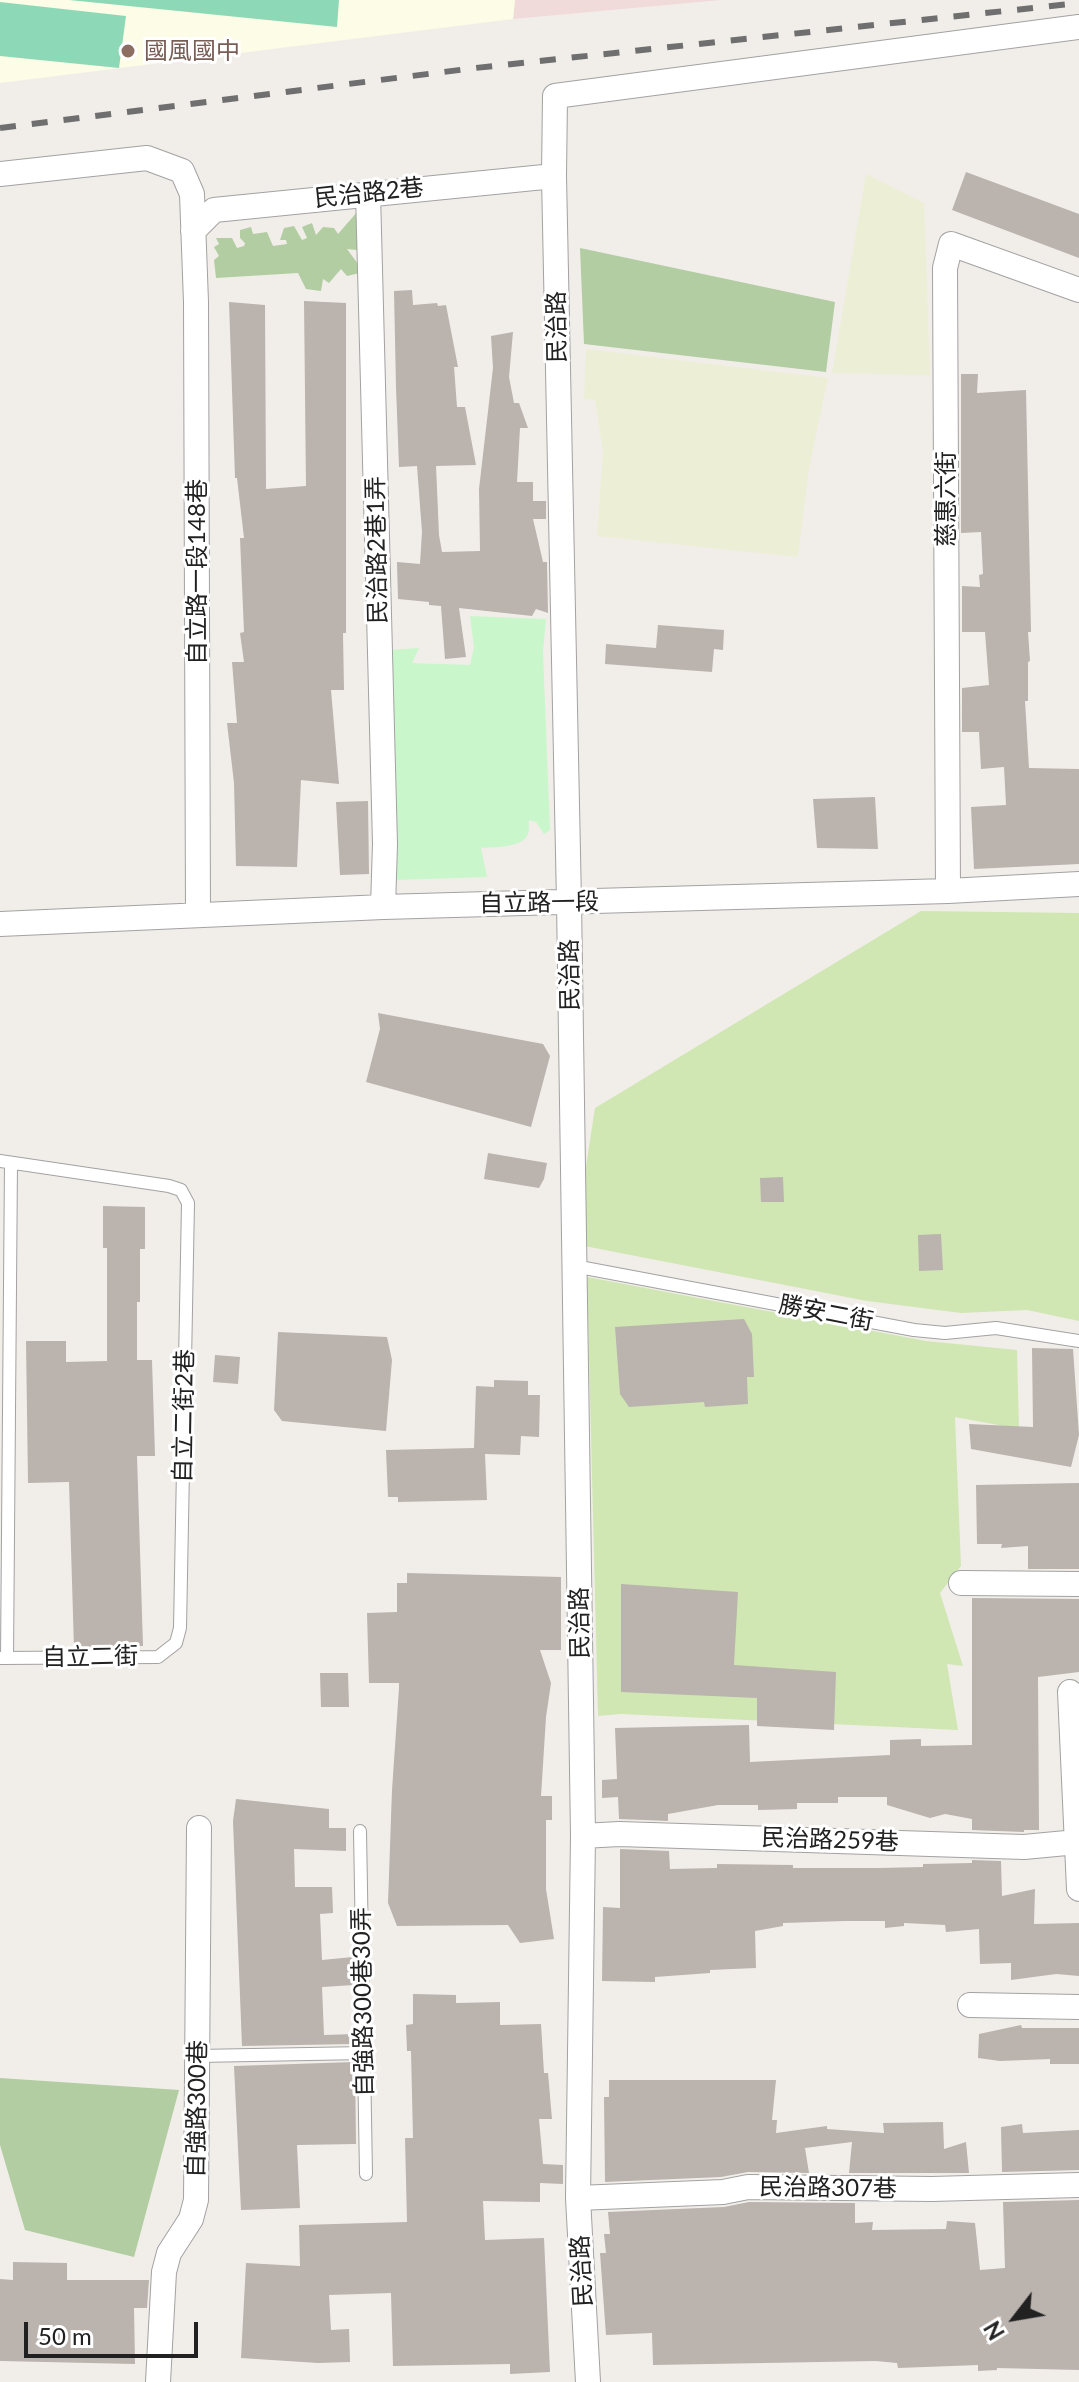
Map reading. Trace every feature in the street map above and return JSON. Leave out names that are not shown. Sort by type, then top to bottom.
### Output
[{"type":"street","name":"民治路","points":[[588,2382],[578,2198],[583,1836],[555,96],[1079,27]]},
{"type":"street","name":"自立路一段148巷","points":[[0,174],[147,158],[182,171],[192,194],[196,318],[198,914]]},
{"type":"street","name":"民治路2巷","points":[[193,231],[214,210],[554,176]]},
{"type":"street","name":"民治路2巷1弄","points":[[368,193],[385,844],[383,907]]},
{"type":"street","name":"慈惠六街","points":[[948,891],[945,268],[951,244],[1079,290]]},
{"type":"street","name":"自立路一段","points":[[0,924],[383,907],[948,891],[1079,884]]},
{"type":"street","points":[[961,1583],[1079,1584]]},
{"type":"street","points":[[1070,1692],[1079,1889]]},
{"type":"street","name":"自強路300巷","points":[[158,2382],[164,2272],[169,2253],[191,2219],[196,2200],[199,1828]]},
{"type":"street","name":"民治路259巷","points":[[583,1836],[619,1834],[1024,1847],[1077,1842]]},
{"type":"street","points":[[970,2005],[1079,2007]]},
{"type":"street","name":"民治路307巷","points":[[578,2198],[723,2192],[748,2187],[932,2189],[1079,2185]]},
{"type":"lane","name":"自立二街2巷","points":[[5,1162],[181,1190],[188,1203],[180,1628],[176,1643]]},
{"type":"lane","points":[[4,1658],[5,1162]]},
{"type":"lane","name":"勝安二街","points":[[574,1266],[914,1330],[945,1333],[996,1328],[1079,1341]]},
{"type":"lane","name":"自立二街","points":[[4,1658],[158,1657],[176,1643]]},
{"type":"lane","name":"自強路300巷30弄","points":[[360,1831],[366,2174]]},
{"type":"lane","points":[[197,2056],[365,2053]]},
{"type":"shaded area","name":"國風國中","points":[[0,0],[515,0],[513,19],[0,83]]},
{"type":"shaded area","points":[[515,0],[721,0],[513,19]]},
{"type":"shaded area","points":[[866,174],[924,203],[930,375],[832,373]]},
{"type":"shaded area","points":[[586,349],[828,378],[809,468],[798,557],[597,536],[603,452],[595,400],[584,399]]},
{"type":"green space","points":[[69,0],[339,0],[337,27]]},
{"type":"green space","points":[[0,2],[126,16],[119,68],[0,56]]},
{"type":"green space","points":[[358,211],[366,251],[347,249],[364,272],[347,276],[341,269],[329,283],[323,279],[321,291],[306,289],[298,273],[216,278],[214,260],[219,256],[214,247],[219,244],[216,238],[232,238],[237,248],[244,246],[240,230],[251,227],[253,234],[267,232],[273,246],[287,244],[286,240],[280,240],[284,228],[294,226],[302,240],[307,238],[302,227],[312,223],[316,235],[323,227],[334,228],[338,234]]},
{"type":"green space","points":[[580,248],[835,302],[826,372],[584,344]]},
{"type":"green space","points":[[470,616],[546,619],[543,652],[550,830],[544,834],[536,822],[529,820],[528,834],[520,842],[481,848],[487,877],[396,880],[388,650],[419,648],[412,663],[470,665],[474,647]]},
{"type":"green space","points":[[921,911],[1079,913],[1079,1321],[1027,1310],[961,1313],[867,1301],[574,1244],[595,1108]]},
{"type":"green space","points":[[587,1277],[926,1341],[1017,1350],[1019,1429],[955,1417],[961,1566],[940,1593],[963,1666],[947,1664],[958,1730],[621,1714],[598,1716]]},
{"type":"green space","points":[[0,2078],[179,2090],[134,2257],[25,2230],[0,2145]]},
{"type":"building","points":[[966,172],[1079,214],[1079,258],[952,210]]},
{"type":"building","points":[[412,290],[413,305],[446,305],[458,367],[454,367],[457,407],[465,407],[476,465],[436,466],[442,552],[480,551],[479,489],[493,368],[491,336],[513,332],[509,377],[514,403],[519,403],[528,428],[520,428],[517,482],[533,482],[533,501],[546,501],[546,519],[533,519],[543,562],[547,562],[548,613],[536,609],[532,616],[459,608],[466,657],[445,659],[441,606],[398,599],[397,562],[420,564],[422,532],[417,466],[399,467],[394,291]]},
{"type":"building","points":[[304,301],[346,303],[344,690],[331,690],[339,784],[301,780],[297,867],[236,866],[234,783],[227,723],[237,723],[232,662],[244,662],[240,633],[244,632],[240,538],[244,538],[235,478],[229,302],[265,305],[266,489],[306,486]]},
{"type":"building","points":[[961,374],[978,374],[977,393],[1026,390],[1031,632],[1028,632],[1028,701],[1025,701],[1029,768],[1079,769],[1079,864],[974,869],[971,807],[1006,805],[1004,767],[981,769],[979,732],[962,732],[962,688],[989,685],[985,632],[962,632],[962,586],[980,587],[979,575],[983,574],[981,532],[961,533]]},
{"type":"building","points":[[658,625],[724,630],[723,650],[714,649],[712,672],[605,664],[606,644],[656,648]]},
{"type":"building","points":[[875,797],[878,849],[817,848],[813,799]]},
{"type":"building","points":[[368,801],[369,874],[340,875],[336,802]]},
{"type":"building","points":[[378,1013],[543,1044],[550,1056],[531,1127],[366,1082],[380,1029]]},
{"type":"building","points":[[488,1153],[547,1163],[539,1188],[484,1179]]},
{"type":"building","points":[[783,1177],[784,1202],[761,1202],[760,1178]]},
{"type":"building","points":[[103,1206],[145,1207],[145,1249],[140,1249],[140,1302],[137,1302],[137,1360],[152,1360],[155,1456],[137,1456],[143,1646],[74,1648],[69,1482],[28,1483],[26,1341],[66,1341],[66,1362],[107,1361],[107,1248],[103,1248]]},
{"type":"building","points":[[941,1234],[943,1270],[919,1271],[918,1235]]},
{"type":"building","points":[[744,1319],[752,1334],[754,1377],[747,1377],[748,1404],[705,1407],[704,1402],[629,1407],[620,1394],[615,1327]]},
{"type":"building","points":[[278,1332],[387,1337],[392,1360],[386,1431],[282,1421],[274,1410]]},
{"type":"building","points":[[1032,1348],[1073,1349],[1079,1435],[1071,1467],[971,1449],[969,1424],[1033,1427]]},
{"type":"building","points":[[215,1355],[240,1357],[238,1384],[213,1382]]},
{"type":"building","points":[[494,1380],[528,1381],[528,1395],[540,1395],[539,1437],[521,1436],[520,1455],[485,1454],[487,1500],[398,1502],[398,1497],[388,1497],[386,1450],[474,1448],[476,1386],[494,1387]]},
{"type":"building","points":[[1079,1483],[1079,1569],[1028,1569],[1028,1546],[1001,1548],[1002,1544],[977,1544],[976,1485]]},
{"type":"building","points":[[407,1573],[561,1577],[561,1650],[540,1650],[551,1683],[541,1796],[552,1796],[552,1820],[546,1820],[546,1889],[554,1939],[520,1943],[508,1925],[397,1926],[388,1903],[399,1683],[369,1683],[367,1613],[397,1612],[397,1583],[407,1583]]},
{"type":"building","points":[[621,1584],[738,1592],[734,1665],[836,1672],[834,1730],[757,1726],[757,1698],[621,1692]]},
{"type":"building","points":[[972,1598],[1079,1599],[1079,1672],[1038,1677],[1039,1830],[972,1830],[972,1819],[945,1814],[930,1818],[887,1805],[887,1797],[838,1797],[838,1803],[797,1803],[797,1809],[758,1810],[758,1805],[718,1805],[668,1814],[668,1821],[619,1819],[618,1797],[602,1798],[602,1780],[617,1779],[615,1728],[749,1725],[750,1762],[890,1755],[890,1740],[921,1739],[921,1746],[972,1745]]},
{"type":"building","points":[[320,1673],[348,1673],[349,1707],[321,1707]]},
{"type":"building","points":[[236,1799],[329,1809],[329,1828],[346,1828],[346,1851],[294,1849],[295,1887],[332,1887],[333,1913],[320,1914],[322,1960],[353,1957],[354,1985],[322,1987],[324,2035],[355,2034],[355,2044],[242,2046],[233,1821]]},
{"type":"building","points":[[620,1849],[669,1851],[670,1869],[717,1868],[717,1864],[793,1865],[793,1868],[923,1867],[923,1864],[972,1863],[972,1860],[1001,1861],[1002,1896],[1035,1889],[1034,1924],[1079,1923],[1079,1976],[1056,1974],[1011,1980],[1011,1963],[980,1964],[979,1929],[946,1932],[945,1925],[904,1923],[904,1926],[885,1928],[885,1921],[845,1921],[783,1923],[783,1926],[755,1931],[756,1968],[655,1977],[655,1982],[602,1981],[603,1907],[620,1908]]},
{"type":"building","points":[[413,1994],[456,1995],[456,2003],[500,2002],[500,2025],[541,2024],[544,2073],[548,2073],[552,2119],[539,2119],[543,2164],[563,2165],[563,2184],[540,2183],[540,2202],[483,2201],[485,2240],[544,2238],[550,2372],[510,2374],[510,2364],[393,2366],[391,2293],[329,2295],[331,2330],[349,2329],[350,2362],[241,2358],[246,2263],[300,2266],[299,2225],[407,2222],[405,2138],[413,2138],[411,2051],[407,2051],[406,2025],[413,2024]]},
{"type":"building","points":[[1021,2025],[1022,2028],[1079,2028],[1079,2064],[1050,2064],[1050,2059],[1000,2061],[978,2058],[979,2034]]},
{"type":"building","points":[[355,2062],[356,2144],[297,2145],[300,2208],[241,2210],[234,2066]]},
{"type":"building","points":[[609,2080],[776,2080],[772,2120],[777,2120],[776,2133],[827,2126],[827,2129],[884,2133],[883,2123],[943,2122],[944,2149],[966,2142],[969,2173],[849,2173],[852,2142],[805,2148],[809,2173],[748,2172],[721,2177],[605,2182],[604,2097],[609,2097]]},
{"type":"building","points":[[1022,2124],[1023,2133],[1079,2130],[1079,2170],[1002,2172],[1001,2127]]},
{"type":"building","points":[[1079,2200],[1079,2370],[997,2368],[978,2371],[978,2365],[898,2368],[897,2363],[876,2361],[653,2365],[652,2333],[606,2335],[600,2253],[606,2253],[604,2234],[610,2234],[608,2212],[724,2207],[749,2202],[855,2203],[855,2223],[873,2222],[872,2230],[946,2229],[947,2221],[975,2223],[980,2270],[1005,2268],[1003,2202]]},
{"type":"building","points":[[13,2262],[67,2263],[67,2280],[149,2280],[147,2308],[134,2308],[135,2364],[0,2361],[0,2279],[13,2280]]},
{"type":"railway","points":[[0,128],[475,68],[1079,3]]},
{"type":"place","name":"國風國中","points":[[128,51]]}]
